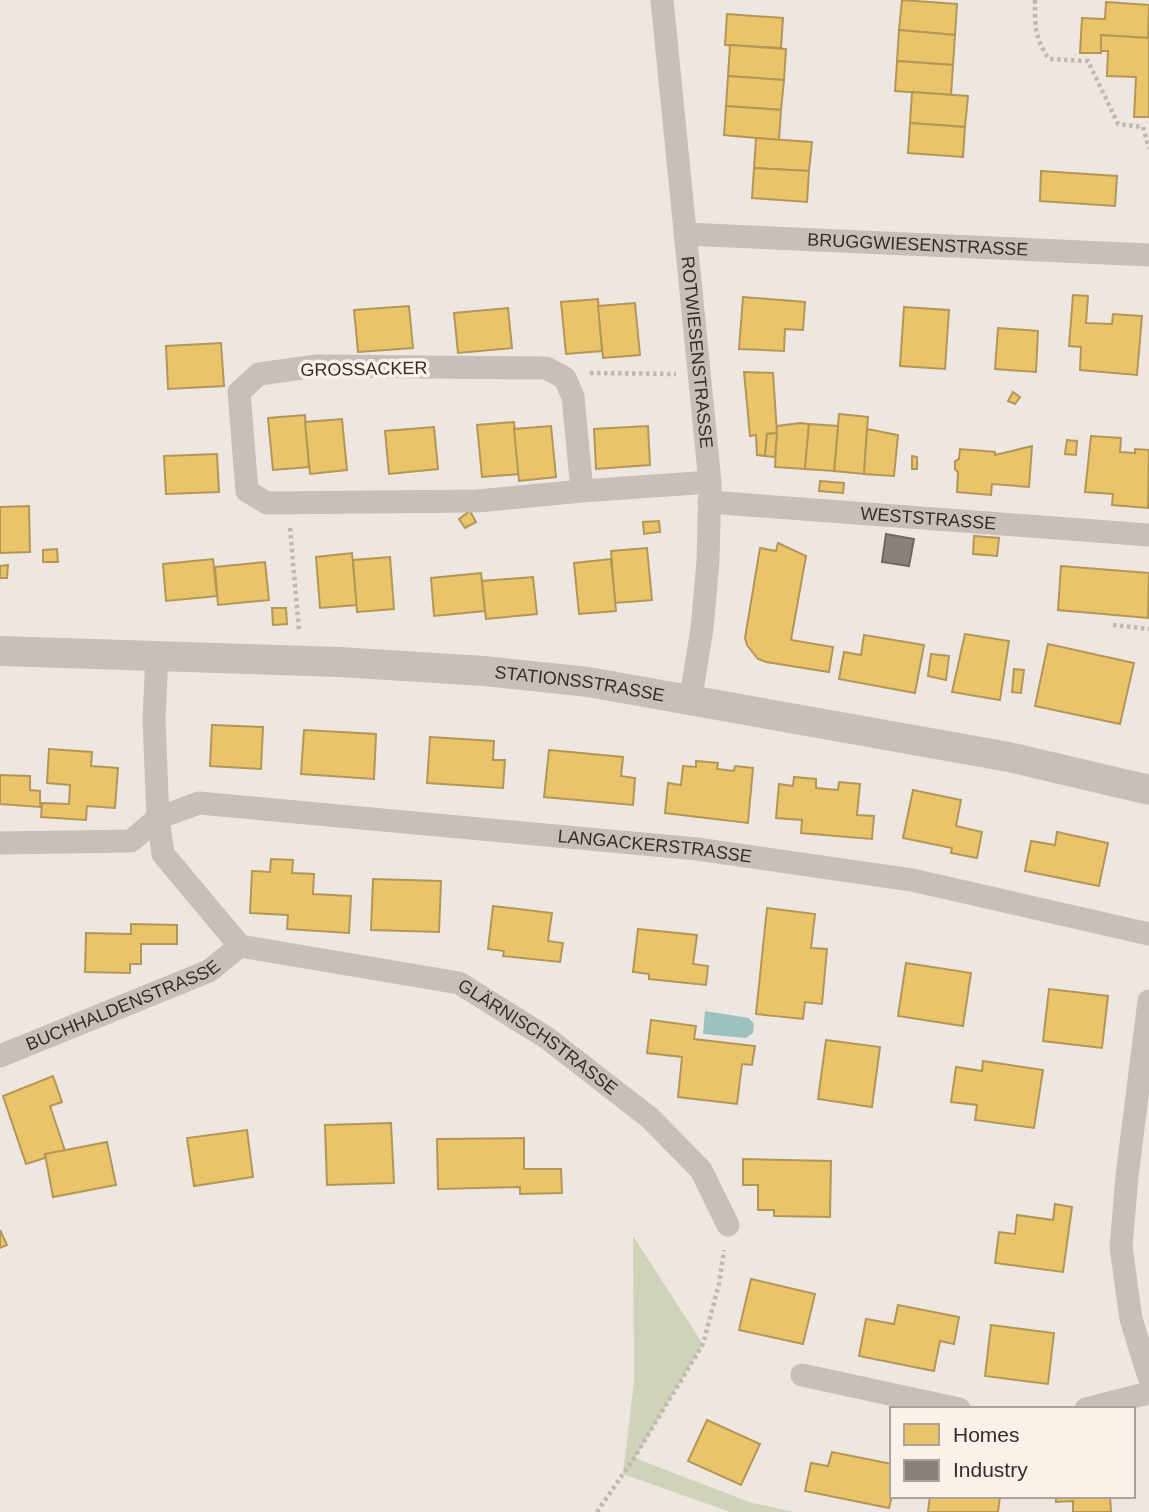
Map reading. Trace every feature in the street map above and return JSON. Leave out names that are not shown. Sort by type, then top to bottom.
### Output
[{"type":"street","name":"ROTWIESENSTRASSE","points":[[662,0],[709,492],[708,561],[702,629],[690,702]]},
{"type":"street","name":"BRUGGWIESENSTRASSE","points":[[685,234],[1149,255]]},
{"type":"street","name":"GROSSACKER","points":[[565,378],[546,368],[317,366],[259,374],[239,392],[247,491],[267,503],[478,501],[582,491],[709,492]]},
{"type":"street","points":[[565,378],[573,397],[582,491]]},
{"type":"street","name":"WESTSTRASSE","points":[[709,492],[1149,535]]},
{"type":"street","name":"STATIONSSTRASSE","points":[[0,651],[339,662],[484,671],[588,682],[1009,757],[1149,790]]},
{"type":"street","points":[[157,655],[155,719],[158,818],[163,854],[240,946]]},
{"type":"street","name":"LANGACKERSTRASSE","points":[[158,818],[199,803],[697,849],[912,880],[1149,934]]},
{"type":"street","points":[[0,843],[131,841],[158,818]]},
{"type":"street","name":"BUCHHALDENSTRASSE","points":[[0,1056],[208,971],[240,946]]},
{"type":"street","name":"GLÄRNISCHSTRASSE","points":[[240,946],[459,983],[547,1038],[650,1118],[701,1170],[728,1225]]},
{"type":"street","points":[[1149,1001],[1121,1247],[1131,1319],[1149,1377]]},
{"type":"street","points":[[802,1374],[950,1407]]},
{"type":"street","points":[[1094,1407],[1149,1393]]},
{"type":"path","points":[[1035,0],[1035,27],[1039,43],[1049,59],[1088,61],[1118,124],[1143,127],[1149,149]]},
{"type":"path","points":[[565,378],[590,373],[698,374]]},
{"type":"path","points":[[288,503],[299,638]]},
{"type":"path","points":[[1113,625],[1149,629]]},
{"type":"path","points":[[597,1512],[634,1458],[703,1344],[719,1284],[728,1225]]},
{"type":"green space","points":[[633,1236],[703,1344],[635,1458],[752,1503],[795,1512],[730,1512],[623,1474],[634,1382]]},
{"type":"water","points":[[705,1011],[749,1018],[754,1024],[753,1033],[746,1038],[703,1034]]},
{"type":"building: Homes","points":[[902,0],[957,4],[955,35],[899,30]]},
{"type":"building: Homes","points":[[1106,2],[1149,5],[1148,38],[1101,35],[1101,53],[1080,53],[1082,18],[1105,19]]},
{"type":"building: Homes","points":[[727,14],[783,18],[781,48],[725,45]]},
{"type":"building: Homes","points":[[899,30],[955,35],[953,65],[897,61]]},
{"type":"building: Homes","points":[[1101,35],[1149,38],[1149,117],[1134,117],[1136,77],[1107,76],[1108,51],[1101,51]]},
{"type":"building: Homes","points":[[730,45],[786,49],[784,80],[728,76]]},
{"type":"building: Homes","points":[[897,61],[953,65],[951,95],[895,91]]},
{"type":"building: Homes","points":[[728,76],[784,80],[781,110],[726,106]]},
{"type":"building: Homes","points":[[912,92],[968,96],[965,127],[910,123]]},
{"type":"building: Homes","points":[[726,106],[781,110],[779,140],[724,135]]},
{"type":"building: Homes","points":[[910,123],[965,127],[963,157],[908,153]]},
{"type":"building: Homes","points":[[756,138],[812,142],[809,171],[754,168]]},
{"type":"building: Homes","points":[[754,168],[809,171],[807,202],[752,198]]},
{"type":"building: Homes","points":[[1041,171],[1117,176],[1115,206],[1040,201]]},
{"type":"building: Homes","points":[[1073,295],[1088,296],[1086,323],[1112,324],[1113,314],[1142,316],[1137,375],[1080,370],[1081,347],[1069,346]]},
{"type":"building: Homes","points":[[743,297],[805,302],[803,330],[785,329],[784,351],[739,349]]},
{"type":"building: Homes","points":[[598,299],[602,351],[566,354],[561,302]]},
{"type":"building: Homes","points":[[635,303],[640,355],[603,358],[598,306]]},
{"type":"building: Homes","points":[[409,306],[413,348],[358,352],[354,310]]},
{"type":"building: Homes","points":[[904,307],[949,310],[945,369],[900,366]]},
{"type":"building: Homes","points":[[508,308],[512,348],[458,353],[454,313]]},
{"type":"building: Homes","points":[[998,328],[1038,331],[1036,372],[995,369]]},
{"type":"building: Homes","points":[[221,343],[224,386],[168,389],[166,346]]},
{"type":"building: Homes","points":[[744,372],[773,373],[777,433],[767,434],[765,456],[757,455],[756,435],[750,436]]},
{"type":"building: Homes","points":[[1013,392],[1020,397],[1015,404],[1008,401]]},
{"type":"building: Homes","points":[[839,414],[868,417],[864,474],[834,471]]},
{"type":"building: Homes","points":[[305,415],[309,467],[273,470],[268,418]]},
{"type":"building: Homes","points":[[342,419],[347,470],[310,474],[305,422]]},
{"type":"building: Homes","points":[[514,422],[519,474],[482,477],[477,425]]},
{"type":"building: Homes","points":[[809,424],[805,469],[775,467],[777,426]]},
{"type":"building: Homes","points":[[809,424],[838,426],[834,471],[805,469]]},
{"type":"building: Homes","points":[[551,426],[556,477],[519,481],[514,429]]},
{"type":"building: Homes","points":[[648,426],[650,465],[596,469],[594,429]]},
{"type":"building: Homes","points":[[434,427],[438,469],[389,474],[385,431]]},
{"type":"building: Homes","points":[[867,429],[898,435],[894,476],[864,474]]},
{"type":"building: Homes","points":[[777,433],[775,457],[765,456],[767,434]]},
{"type":"building: Homes","points":[[1091,436],[1121,438],[1120,452],[1149,450],[1148,508],[1112,505],[1113,494],[1085,492]]},
{"type":"building: Homes","points":[[1067,440],[1077,441],[1076,455],[1065,454]]},
{"type":"building: Homes","points":[[1032,446],[1029,487],[992,484],[991,495],[957,492],[958,472],[955,469],[955,461],[959,459],[960,449],[995,452],[995,455]]},
{"type":"building: Homes","points":[[217,454],[219,492],[166,494],[164,456]]},
{"type":"building: Homes","points":[[912,456],[917,457],[917,469],[912,469]]},
{"type":"building: Homes","points":[[820,481],[844,483],[843,493],[819,491]]},
{"type":"building: Homes","points":[[29,506],[30,552],[0,553],[0,507]]},
{"type":"building: Homes","points":[[470,511],[476,522],[465,528],[459,519]]},
{"type":"building: Homes","points":[[659,521],[660,532],[644,534],[643,522]]},
{"type":"building: Homes","points":[[974,536],[999,538],[997,556],[973,554]]},
{"type":"building: Homes","points":[[778,543],[806,556],[791,640],[833,647],[829,672],[766,662],[758,659],[747,645],[745,638],[760,548],[776,551]]},
{"type":"building: Homes","points":[[647,548],[652,600],[615,603],[611,551]]},
{"type":"building: Homes","points":[[57,549],[58,562],[43,562],[43,550]]},
{"type":"building: Homes","points":[[352,553],[357,605],[320,608],[316,557]]},
{"type":"building: Homes","points":[[390,557],[394,609],[357,612],[353,560]]},
{"type":"building: Homes","points":[[213,559],[217,596],[166,601],[163,564]]},
{"type":"building: Homes","points":[[611,559],[616,611],[579,614],[574,563]]},
{"type":"building: Homes","points":[[265,562],[269,600],[218,605],[215,567]]},
{"type":"building: Homes","points":[[8,565],[7,578],[0,578],[0,566]]},
{"type":"building: Homes","points":[[1061,566],[1149,573],[1148,618],[1058,610]]},
{"type":"building: Homes","points":[[481,573],[485,611],[434,616],[431,578]]},
{"type":"building: Homes","points":[[533,577],[537,614],[486,619],[482,581]]},
{"type":"building: Homes","points":[[272,608],[286,608],[287,624],[273,625]]},
{"type":"building: Homes","points":[[965,634],[1009,641],[1000,700],[952,692]]},
{"type":"building: Homes","points":[[864,635],[924,645],[915,693],[839,679],[844,652],[861,655]]},
{"type":"building: Homes","points":[[1048,644],[1134,663],[1120,724],[1035,706]]},
{"type":"building: Homes","points":[[931,654],[949,656],[946,680],[928,676]]},
{"type":"building: Homes","points":[[1014,669],[1024,670],[1021,693],[1012,692]]},
{"type":"building: Homes","points":[[212,725],[263,727],[261,769],[210,766]]},
{"type":"building: Homes","points":[[304,730],[376,734],[374,779],[301,774]]},
{"type":"building: Homes","points":[[430,737],[494,741],[493,760],[505,760],[503,788],[427,783]]},
{"type":"building: Homes","points":[[49,749],[92,752],[91,766],[118,768],[115,808],[87,806],[86,820],[41,817],[42,803],[69,804],[70,785],[47,783]]},
{"type":"building: Homes","points":[[549,750],[623,757],[621,776],[635,778],[633,805],[544,797]]},
{"type":"building: Homes","points":[[696,761],[718,763],[717,769],[734,771],[735,766],[753,768],[748,823],[665,813],[668,783],[681,785],[683,766],[696,767]]},
{"type":"building: Homes","points":[[0,775],[30,776],[30,790],[40,791],[40,807],[0,804]]},
{"type":"building: Homes","points":[[794,777],[816,779],[816,788],[838,790],[839,782],[860,784],[857,815],[874,816],[872,839],[801,833],[802,820],[776,818],[779,784],[793,786]]},
{"type":"building: Homes","points":[[913,790],[961,800],[956,826],[982,832],[977,858],[951,853],[952,848],[903,838]]},
{"type":"building: Homes","points":[[1057,832],[1108,843],[1099,886],[1025,871],[1031,841],[1055,845]]},
{"type":"building: Homes","points":[[271,859],[293,860],[292,873],[314,874],[313,894],[351,896],[349,933],[287,929],[288,915],[250,913],[252,871],[270,872]]},
{"type":"building: Homes","points":[[373,879],[441,881],[439,932],[371,930]]},
{"type":"building: Homes","points":[[493,906],[552,913],[548,941],[563,943],[560,962],[503,956],[504,951],[488,949]]},
{"type":"building: Homes","points":[[767,908],[815,914],[811,948],[827,949],[822,1004],[805,1002],[803,1019],[756,1014]]},
{"type":"building: Homes","points":[[131,924],[177,925],[177,944],[141,944],[141,964],[130,964],[130,973],[85,972],[86,933],[131,934]]},
{"type":"building: Homes","points":[[638,929],[697,935],[693,964],[708,966],[706,985],[649,979],[649,974],[633,972]]},
{"type":"building: Homes","points":[[906,963],[971,973],[963,1026],[898,1016]]},
{"type":"building: Homes","points":[[1049,989],[1108,996],[1102,1048],[1043,1041]]},
{"type":"building: Homes","points":[[651,1020],[696,1026],[694,1039],[755,1046],[752,1065],[742,1064],[737,1104],[678,1097],[682,1057],[647,1053]]},
{"type":"building: Homes","points":[[826,1040],[880,1047],[872,1107],[818,1099]]},
{"type":"building: Homes","points":[[983,1061],[1043,1070],[1034,1128],[975,1120],[977,1105],[951,1102],[956,1067],[982,1071]]},
{"type":"building: Homes","points":[[53,1076],[62,1102],[50,1106],[65,1151],[45,1154],[45,1158],[26,1164],[3,1096]]},
{"type":"building: Homes","points":[[391,1123],[394,1183],[327,1185],[325,1125]]},
{"type":"building: Homes","points":[[247,1130],[253,1177],[194,1186],[187,1138]]},
{"type":"building: Homes","points":[[524,1138],[524,1169],[561,1169],[562,1193],[520,1194],[520,1187],[438,1189],[437,1139]]},
{"type":"building: Homes","points":[[107,1142],[116,1185],[53,1197],[45,1154]]},
{"type":"building: Homes","points":[[743,1159],[831,1161],[830,1217],[774,1216],[774,1210],[758,1210],[758,1185],[743,1185]]},
{"type":"building: Homes","points":[[1055,1204],[1072,1207],[1063,1272],[995,1263],[999,1232],[1015,1234],[1017,1215],[1053,1220]]},
{"type":"building: Homes","points":[[0,1230],[7,1245],[0,1248]]},
{"type":"building: Homes","points":[[751,1279],[815,1294],[803,1344],[739,1330]]},
{"type":"building: Homes","points":[[898,1305],[959,1317],[954,1344],[940,1341],[934,1371],[859,1356],[866,1319],[894,1324]]},
{"type":"building: Homes","points":[[991,1325],[1054,1333],[1048,1384],[985,1376]]},
{"type":"building: Homes","points":[[707,1420],[760,1444],[741,1485],[688,1461]]},
{"type":"building: Homes","points":[[832,1452],[890,1464],[892,1498],[889,1508],[805,1491],[811,1463],[828,1466]]},
{"type":"building: Homes","points":[[930,1498],[1000,1498],[998,1512],[928,1512]]},
{"type":"building: Homes","points":[[1056,1498],[1110,1498],[1111,1512],[1073,1512],[1073,1501],[1056,1502]]},
{"type":"building: Industry","points":[[886,534],[914,539],[909,566],[882,562]]}]
